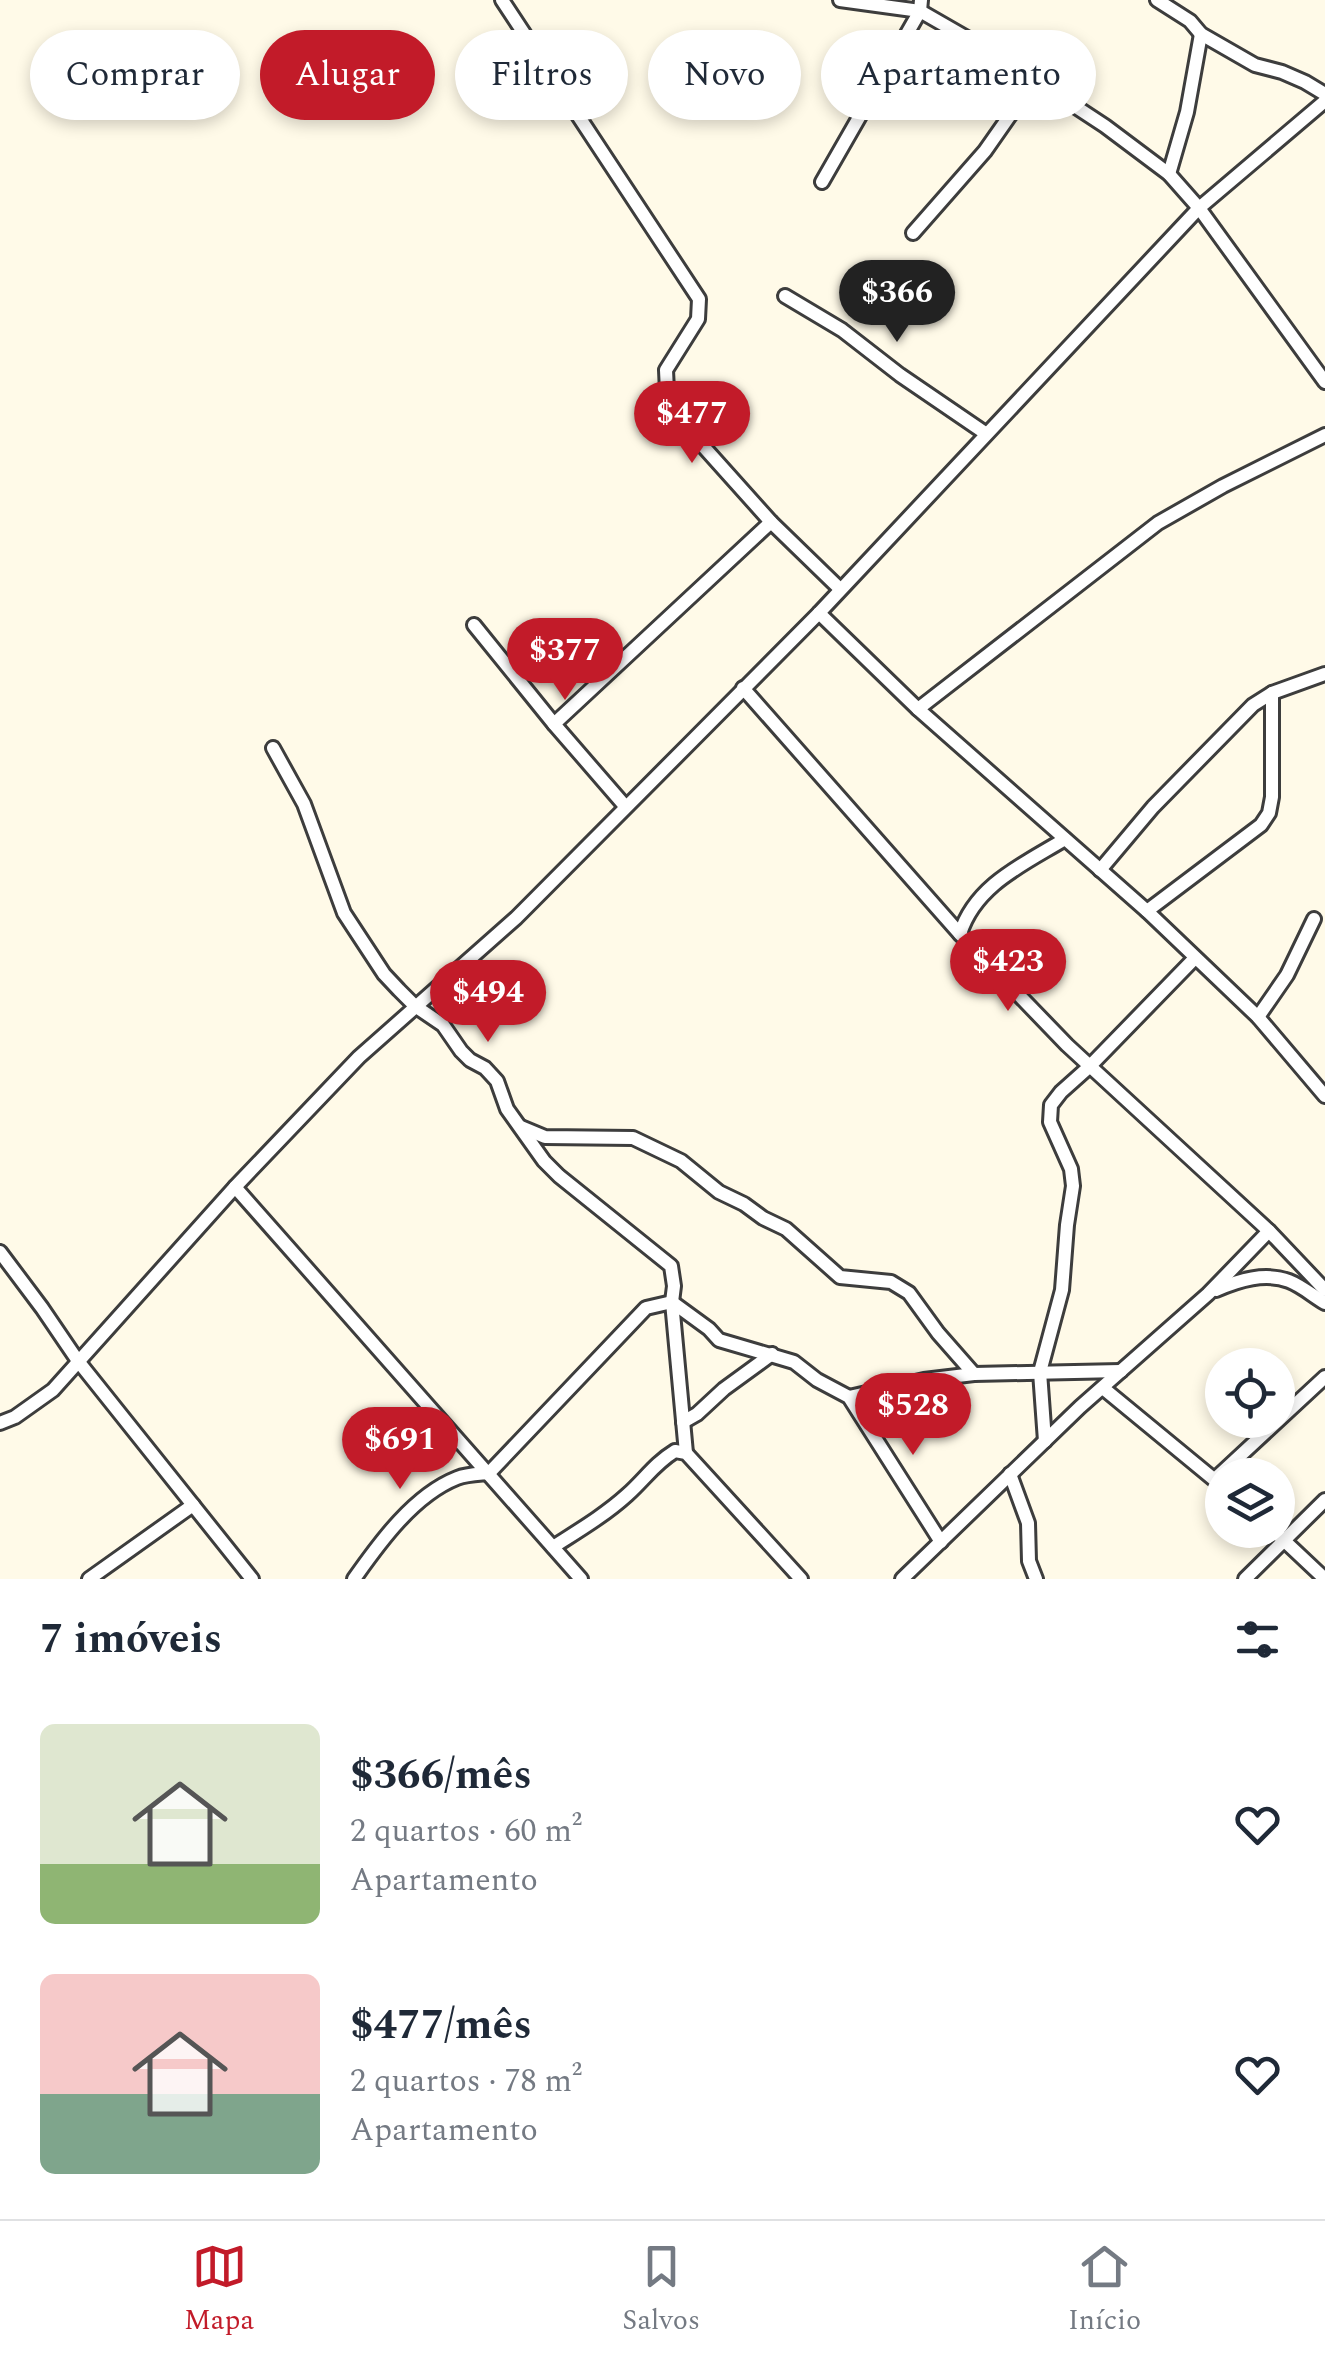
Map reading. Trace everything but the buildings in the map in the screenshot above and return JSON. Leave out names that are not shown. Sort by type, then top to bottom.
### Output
[{"type":"street","points":[[502,0],[700,299],[698,319],[666,370],[667,391],[676,412],[772,522],[840,589]]},
{"type":"street","points":[[840,0],[921,6],[958,30]]},
{"type":"street","points":[[0,1423],[53,1390],[235,1187],[359,1057],[516,918],[819,613],[1199,208],[1325,98],[1305,82],[1255,65],[1201,34],[1190,21],[1157,0]]},
{"type":"street","points":[[822,182],[921,6]]},
{"type":"street","points":[[1169,174],[1187,112],[1201,34]]},
{"type":"street","points":[[912,233],[985,151],[1007,120]]},
{"type":"street","points":[[1096,120],[1169,174],[1199,208],[1325,382]]},
{"type":"street","points":[[785,296],[842,330],[985,434]]},
{"type":"street","points":[[918,709],[1158,523],[1325,434]]},
{"type":"street","points":[[554,724],[772,522]]},
{"type":"street","points":[[819,613],[918,709],[1147,911],[1258,1018],[1325,1096]]},
{"type":"street","points":[[474,625],[625,806]]},
{"type":"street","points":[[1100,870],[1204,752],[1253,705],[1325,674]]},
{"type":"street","points":[[743,688],[960,934],[1089,1068],[1269,1231],[1325,1290]]},
{"type":"street","points":[[1147,911],[1261,825],[1269,813],[1272,694]]},
{"type":"street","points":[[273,748],[304,804],[344,913],[384,974],[415,1006],[443,1025],[461,1051],[497,1081],[507,1109],[544,1161],[670,1266],[686,1453],[801,1579]]},
{"type":"street","points":[[960,934],[965,918],[982,895],[1002,877],[1065,839]]},
{"type":"street","points":[[1258,1018],[1286,975],[1314,919]]},
{"type":"street","points":[[1045,1440],[1040,1372],[1062,1290],[1073,1186],[1050,1122],[1051,1105],[1194,959]]},
{"type":"street","points":[[519,1126],[545,1137],[632,1138],[681,1161],[720,1192],[786,1229],[840,1277],[892,1282],[909,1293],[974,1374]]},
{"type":"street","points":[[235,1187],[581,1579]]},
{"type":"street","points":[[902,1579],[1045,1440],[1208,1294],[1269,1231]]},
{"type":"street","points":[[0,1252],[78,1361],[252,1579]]},
{"type":"street","points":[[1208,1294],[1237,1280],[1268,1277],[1291,1282],[1325,1302]]},
{"type":"street","points":[[354,1579],[385,1536],[430,1494],[460,1476],[489,1473],[646,1308],[672,1302],[719,1340],[794,1362],[849,1398],[941,1542]]},
{"type":"street","points":[[682,1422],[698,1414],[724,1389],[772,1354]]},
{"type":"street","points":[[849,1398],[924,1380],[974,1374],[1121,1371]]},
{"type":"street","points":[[1243,1458],[1325,1378]]},
{"type":"street","points":[[1104,1388],[1205,1471]]},
{"type":"street","points":[[553,1547],[629,1493],[660,1460],[675,1451],[686,1453]]},
{"type":"street","points":[[1010,1474],[1028,1523],[1028,1560],[1036,1579]]},
{"type":"street","points":[[1295,1523],[1325,1500]]},
{"type":"street","points":[[89,1579],[193,1505]]},
{"type":"street","points":[[1245,1579],[1269,1548]]},
{"type":"street","points":[[1293,1548],[1325,1579]]}]
